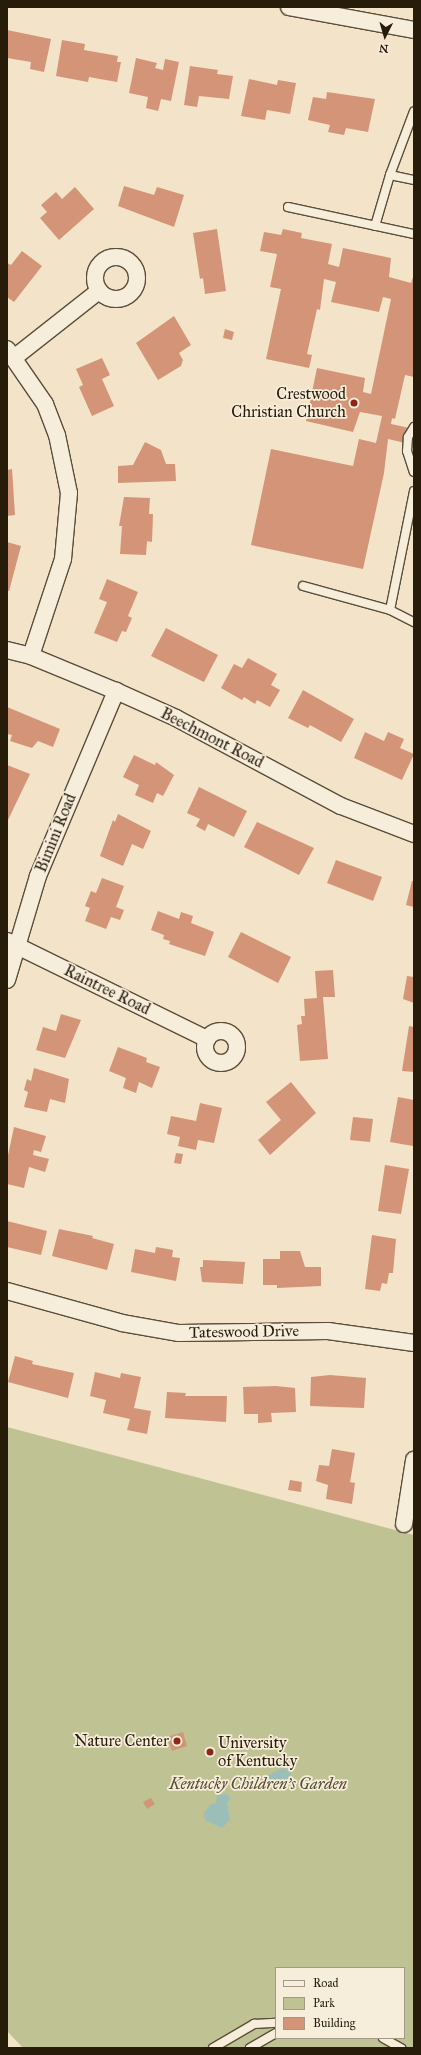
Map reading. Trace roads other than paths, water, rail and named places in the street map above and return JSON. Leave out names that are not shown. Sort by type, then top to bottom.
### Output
[{"type":"street","points":[[290,7],[336,11],[414,30]]},
{"type":"street","points":[[31,656],[63,559],[68,493],[57,435],[45,404],[11,353],[99,291]]},
{"type":"street","name":"Beechmont Road","points":[[7,650],[31,656],[116,690],[176,718],[341,806],[414,834]]},
{"type":"street","name":"Bimini Road","points":[[7,980],[12,943],[38,876],[116,690]]},
{"type":"street","name":"Raintree Road","points":[[12,943],[207,1039]]},
{"type":"street","name":"Tateswood Drive","points":[[7,1291],[122,1323],[179,1333],[328,1331],[414,1343]]},
{"type":"street","points":[[404,1524],[414,1460]]},
{"type":"lane","points":[[375,226],[390,175],[413,115]]},
{"type":"lane","points":[[390,175],[414,180]]},
{"type":"lane","points":[[288,207],[414,234]]},
{"type":"lane","points":[[414,426],[407,444],[409,460],[414,472]]},
{"type":"lane","points":[[390,610],[414,491]]},
{"type":"lane","points":[[303,586],[390,610],[414,622]]},
{"type":"lane","points":[[212,2048],[254,2024],[275,2023]]},
{"type":"lane","points":[[250,2048],[275,2034]]},
{"type":"lane","points":[[384,2039],[401,2048]]},
{"type":"water","points":[[283,1768],[291,1773],[289,1779],[265,1781],[266,1776]]},
{"type":"water","points":[[227,1794],[230,1798],[227,1803],[230,1820],[222,1828],[205,1820],[204,1813],[211,1804],[216,1803],[217,1795]]},
{"type":"place","name":"Crestwood Christian Church","points":[[354,403]]},
{"type":"place","name":"Nature Center","points":[[177,1741]]},
{"type":"place","name":"University of Kentucky","points":[[210,1752]]},
{"type":"park label","name":"Kentucky Children’s Garden","points":[[258,1784]]}]
